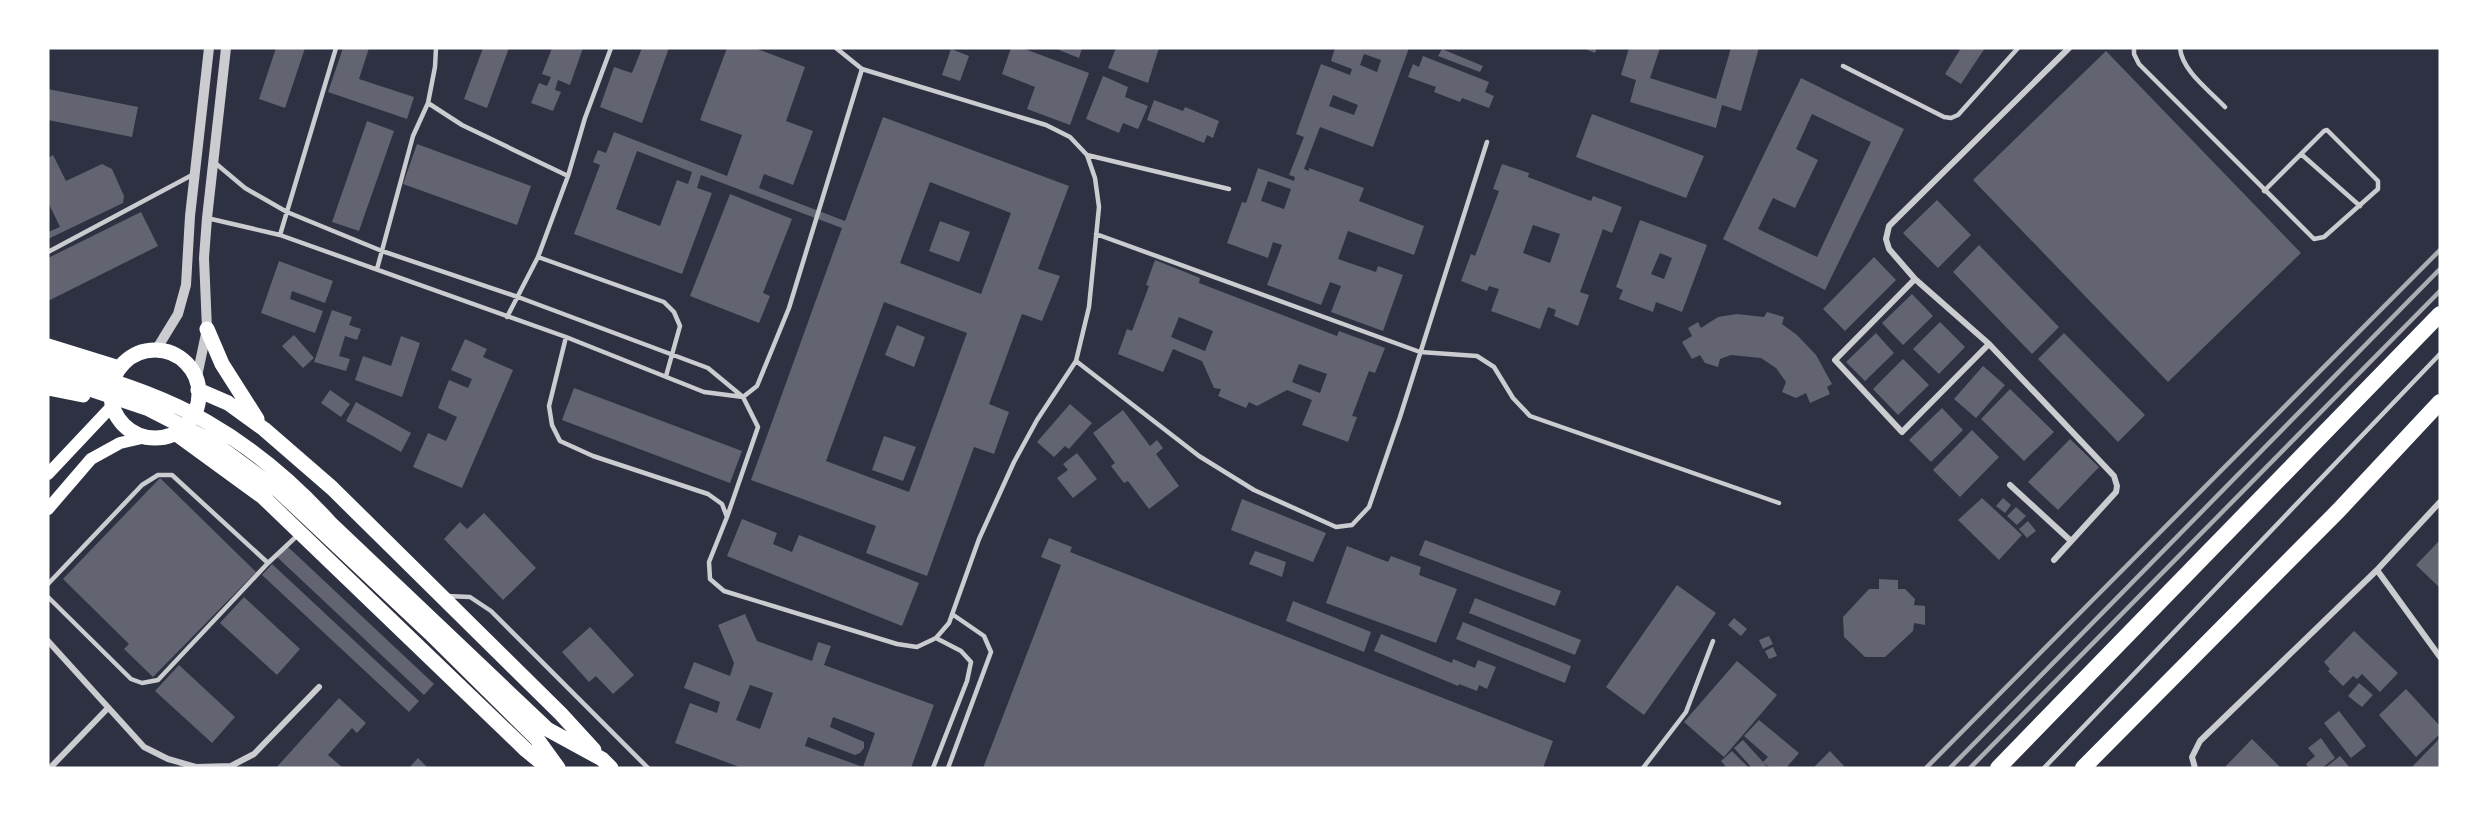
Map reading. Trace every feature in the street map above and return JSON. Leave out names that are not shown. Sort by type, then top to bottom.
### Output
[{"type":"highway","points":[[1998,768],[2440,314]]},
{"type":"highway","points":[[2083,768],[2339,510],[2440,402]]},
{"type":"main road","points":[[207,329],[222,364],[264,429]]},
{"type":"main road","points":[[48,346],[119,368]]},
{"type":"main road","points":[[48,509],[91,459],[120,443],[175,433],[193,415],[198,403],[197,385],[191,368],[169,352],[142,351],[129,358],[119,368],[113,381],[112,403],[122,422],[133,432],[146,437]]},
{"type":"main road","points":[[48,360],[160,399],[206,421],[237,441],[299,488],[331,524],[542,734],[558,768]]},
{"type":"main road","points":[[48,375],[149,410],[214,443],[279,491],[430,633],[542,734],[606,764]]},
{"type":"main road","points":[[197,385],[228,403],[264,429],[332,488],[561,714],[606,764]]},
{"type":"main road","points":[[48,388],[112,403]]},
{"type":"main road","points":[[48,474],[112,403]]},
{"type":"main road","points":[[175,433],[263,496],[526,750],[548,768]]},
{"type":"main road","points":[[299,530],[298,511],[308,495],[318,486],[332,488]]},
{"type":"street","points":[[156,350],[170,331],[184,300],[209,48]]},
{"type":"street","points":[[197,385],[207,329],[204,258],[212,160],[226,48]]},
{"type":"street","points":[[2054,560],[2116,492],[2114,476],[1989,344],[1915,279],[1889,249],[1886,239],[1889,225],[2069,48]]},
{"type":"street","points":[[1915,279],[1835,360],[1902,432],[1989,344]]},
{"type":"street","points":[[2010,485],[2071,541]]},
{"type":"street","points":[[2195,768],[2192,757],[2200,741],[2377,570],[2440,502]]},
{"type":"street","points":[[2377,570],[2440,657]]},
{"type":"street","points":[[48,641],[107,709],[144,747],[168,759],[196,767],[231,766],[254,754],[319,687]]},
{"type":"street","points":[[50,768],[107,709]]},
{"type":"lane","points":[[280,235],[336,48]]},
{"type":"lane","points":[[377,269],[413,136],[428,103],[436,48]]},
{"type":"lane","points":[[507,317],[538,257],[611,48]]},
{"type":"lane","points":[[212,160],[245,188],[287,212],[382,251],[518,297],[708,368],[743,397],[758,427],[727,518],[709,562],[710,579],[724,591],[897,644],[917,647],[936,638],[949,623],[979,539],[1014,462],[1037,420],[1077,360],[1089,307],[1099,207],[1095,178],[1087,155],[1070,137],[1046,125],[862,69],[836,48]]},
{"type":"lane","points":[[1843,66],[1944,117],[1951,118],[1958,115],[2018,48]]},
{"type":"lane","points":[[2134,48],[2139,64],[2264,191],[2314,239],[2324,237],[2360,206],[2378,189],[2378,181],[2327,130],[2264,191]]},
{"type":"lane","points":[[2180,48],[2180,55],[2187,67],[2225,107]]},
{"type":"lane","points":[[207,218],[280,235],[566,337],[704,392],[743,397],[757,386],[789,308],[862,69]]},
{"type":"lane","points":[[428,103],[462,125],[568,176]]},
{"type":"lane","points":[[1077,360],[1199,456],[1254,490],[1336,527],[1352,525],[1369,507],[1486,142]]},
{"type":"lane","points":[[2301,154],[2360,206]]},
{"type":"lane","points":[[1087,155],[1229,189]]},
{"type":"lane","points":[[48,252],[195,174]]},
{"type":"lane","points":[[1096,234],[1420,352],[1477,356],[1494,367],[1513,398],[1530,416],[1779,503]]},
{"type":"lane","points":[[538,257],[664,302],[674,312],[680,326],[666,376]]},
{"type":"lane","points":[[566,337],[549,406],[552,426],[560,441],[593,456],[708,494],[722,504],[727,518]]},
{"type":"lane","points":[[2044,768],[2440,354]]},
{"type":"lane","points":[[48,584],[142,485],[158,476],[172,475],[268,563]]},
{"type":"lane","points":[[48,597],[130,679],[142,683],[158,680],[299,530]]},
{"type":"lane","points":[[443,597],[470,597],[491,611],[648,768]]},
{"type":"lane","points":[[948,768],[991,652],[984,636],[952,614]]},
{"type":"lane","points":[[933,768],[967,681],[971,662],[961,651],[936,638]]},
{"type":"lane","points":[[1643,768],[1686,712],[1713,641]]},
{"type":"building","points":[[276,48],[305,48],[285,108],[259,99]]},
{"type":"building","points":[[343,48],[369,48],[359,79],[414,97],[407,119],[328,92]]},
{"type":"building","points":[[483,48],[509,48],[487,108],[464,99]]},
{"type":"building","points":[[552,48],[583,48],[570,85],[558,80],[555,90],[561,92],[553,111],[531,103],[539,83],[547,86],[551,77],[542,74]]},
{"type":"building","points":[[642,48],[669,48],[642,123],[600,107],[614,67],[632,73]]},
{"type":"building","points":[[727,48],[755,48],[805,67],[786,121],[813,131],[793,185],[764,174],[759,188],[845,221],[883,117],[1069,186],[1038,269],[1060,276],[1042,321],[1022,314],[989,404],[1009,412],[994,454],[974,447],[927,576],[866,553],[876,526],[751,480],[842,228],[701,175],[697,188],[712,193],[682,274],[574,234],[600,165],[593,162],[598,150],[606,153],[614,132],[727,176],[742,135],[700,120]],"holes":[[[637,151],[692,172],[688,184],[677,180],[660,226],[616,209]],[[930,182],[1011,213],[981,294],[900,263]],[[884,302],[967,333],[909,492],[826,461]]]},
{"type":"building","points":[[1011,48],[1022,48],[1089,73],[1070,125],[1027,109],[1035,87],[1002,74]]},
{"type":"building","points":[[1054,48],[1082,48],[1079,58]]},
{"type":"building","points":[[1116,48],[1159,48],[1148,83],[1108,68]]},
{"type":"building","points":[[1335,48],[1409,48],[1373,147],[1320,127],[1304,169],[1309,171],[1309,168],[1364,188],[1359,201],[1424,226],[1414,255],[1348,231],[1338,259],[1376,272],[1378,266],[1403,275],[1383,331],[1331,312],[1341,286],[1330,282],[1321,305],[1267,285],[1282,245],[1273,242],[1268,258],[1227,243],[1242,202],[1246,203],[1258,168],[1294,181],[1295,177],[1289,175],[1304,137],[1296,134],[1321,64],[1350,75],[1352,69],[1331,61]],"holes":[[[1364,54],[1381,60],[1377,72],[1360,65]],[[1333,95],[1358,105],[1354,115],[1329,106]],[[1268,181],[1291,189],[1284,209],[1261,201]]]},
{"type":"building","points":[[1583,48],[1597,48],[1595,53]]},
{"type":"building","points":[[1629,48],[1660,48],[1650,78],[1716,99],[1731,48],[1759,48],[1741,111],[1722,105],[1716,128],[1630,102],[1636,80],[1621,75]]},
{"type":"building","points":[[1961,48],[1985,48],[1961,84],[1945,74]]},
{"type":"building","points":[[951,49],[969,56],[960,81],[942,75]]},
{"type":"building","points":[[1442,49],[1483,66],[1480,72],[1438,56]]},
{"type":"building","points":[[2106,51],[2301,253],[2168,382],[1973,180]]},
{"type":"building","points":[[1423,56],[1489,82],[1485,92],[1494,96],[1489,108],[1462,98],[1460,102],[1434,92],[1436,87],[1408,77],[1413,64],[1419,67]]},
{"type":"building","points":[[1103,76],[1128,87],[1125,97],[1148,106],[1138,129],[1123,123],[1119,133],[1086,119]]},
{"type":"building","points":[[1801,78],[1904,129],[1825,290],[1723,239]],"holes":[[[1812,114],[1871,142],[1817,257],[1758,229],[1773,198],[1795,208],[1818,160],[1796,149]]]},
{"type":"building","points":[[48,89],[138,107],[132,137],[48,120]]},
{"type":"building","points":[[1154,100],[1183,111],[1185,107],[1219,121],[1213,138],[1207,135],[1204,143],[1147,120]]},
{"type":"building","points":[[1592,114],[1704,156],[1686,198],[1576,157]]},
{"type":"building","points":[[367,121],[394,131],[359,231],[332,222]]},
{"type":"building","points":[[417,144],[531,186],[517,225],[403,184]]},
{"type":"building","points":[[53,155],[66,181],[102,164],[112,169],[124,196],[123,203],[48,239],[48,232],[60,227],[48,202],[48,158]]},
{"type":"building","points":[[1502,164],[1529,173],[1528,177],[1591,201],[1593,196],[1622,207],[1612,233],[1603,229],[1580,292],[1589,295],[1578,326],[1554,316],[1556,310],[1548,307],[1540,329],[1491,311],[1499,289],[1489,286],[1487,291],[1461,281],[1471,254],[1475,256],[1499,191],[1493,189]],"holes":[[[1533,225],[1560,234],[1550,263],[1523,253]]]},
{"type":"building","points":[[730,194],[792,219],[763,293],[770,296],[759,323],[690,296]]},
{"type":"building","points":[[1937,200],[1971,235],[1938,268],[1903,233]]},
{"type":"building","points":[[141,212],[158,246],[48,301],[48,258]]},
{"type":"building","points":[[1640,220],[1707,245],[1682,312],[1656,302],[1653,312],[1619,299],[1623,290],[1616,287]],"holes":[[[1660,253],[1672,258],[1664,279],[1651,274]]]},
{"type":"building","points":[[940,221],[970,232],[959,262],[929,251]]},
{"type":"building","points":[[1979,245],[2059,327],[2032,354],[1953,272]]},
{"type":"building","points":[[1874,257],[1896,280],[1845,331],[1823,309]]},
{"type":"building","points":[[1155,260],[1200,278],[1199,283],[1337,336],[1339,331],[1385,348],[1375,373],[1369,371],[1352,416],[1357,417],[1348,442],[1302,425],[1312,400],[1287,390],[1257,406],[1249,402],[1246,408],[1218,396],[1221,389],[1214,388],[1202,361],[1173,349],[1163,372],[1118,354],[1127,329],[1132,331],[1149,286],[1146,285]],"holes":[[[1179,317],[1213,331],[1205,351],[1171,337]],[[1299,364],[1327,374],[1320,393],[1292,382]]]},
{"type":"building","points":[[279,261],[333,281],[325,303],[292,291],[290,299],[323,311],[315,333],[261,313]]},
{"type":"building","points":[[1912,294],[1933,316],[1903,345],[1882,323]]},
{"type":"building","points":[[332,310],[352,317],[349,325],[361,329],[357,340],[345,336],[339,356],[350,359],[346,371],[314,362]]},
{"type":"building","points":[[1767,312],[1784,317],[1782,324],[1797,335],[1816,355],[1832,384],[1827,387],[1830,394],[1810,403],[1806,393],[1796,398],[1782,392],[1786,382],[1776,368],[1761,358],[1731,355],[1720,359],[1718,367],[1705,363],[1700,355],[1692,359],[1682,342],[1692,336],[1688,328],[1698,322],[1701,328],[1718,317],[1737,314],[1764,317]]},
{"type":"building","points":[[1940,322],[1965,347],[1939,374],[1913,349]]},
{"type":"building","points":[[897,325],[925,337],[914,367],[885,355]]},
{"type":"building","points":[[1876,333],[1894,353],[1865,381],[1846,362]]},
{"type":"building","points":[[2064,333],[2145,415],[2118,442],[2038,359]]},
{"type":"building","points":[[294,335],[314,358],[303,368],[282,346]]},
{"type":"building","points":[[401,336],[420,343],[402,397],[355,380],[363,356],[391,366]]},
{"type":"building","points":[[465,339],[487,349],[483,357],[513,370],[462,488],[413,467],[428,433],[446,441],[457,417],[438,408],[449,380],[468,388],[472,379],[451,370]]},
{"type":"building","points":[[1903,359],[1929,385],[1898,415],[1873,389]]},
{"type":"building","points":[[1983,366],[2005,385],[1976,418],[1954,399]]},
{"type":"building","points":[[574,388],[742,451],[730,483],[562,420]]},
{"type":"building","points":[[2010,389],[2054,432],[2024,461],[1981,419]]},
{"type":"building","points":[[330,390],[350,404],[341,417],[321,403]]},
{"type":"building","points":[[356,402],[411,433],[401,452],[346,421]]},
{"type":"building","points":[[1070,404],[1092,423],[1069,449],[1065,446],[1054,457],[1037,442]]},
{"type":"building","points":[[1942,408],[1963,430],[1931,462],[1909,440]]},
{"type":"building","points":[[1123,410],[1150,446],[1157,440],[1163,448],[1156,454],[1179,486],[1149,509],[1128,481],[1124,483],[1111,466],[1115,463],[1093,433]]},
{"type":"building","points":[[1972,430],[1999,457],[1960,497],[1933,470]]},
{"type":"building","points":[[884,436],[916,447],[903,481],[872,470]]},
{"type":"building","points":[[2070,439],[2099,467],[2058,510],[2028,482]]},
{"type":"building","points":[[1077,453],[1097,479],[1073,498],[1057,478],[1068,470],[1063,464]]},
{"type":"building","points":[[160,478],[256,572],[153,677],[124,649],[129,644],[63,579]]},
{"type":"building","points":[[1982,498],[2022,535],[1999,560],[1958,520]]},
{"type":"building","points":[[2003,498],[2011,505],[2005,513],[1996,506]]},
{"type":"building","points":[[1242,499],[1326,533],[1313,562],[1231,530]]},
{"type":"building","points":[[2016,507],[2026,516],[2017,525],[2007,516]]},
{"type":"building","points":[[484,513],[536,568],[503,600],[444,539],[460,522],[467,529]]},
{"type":"building","points":[[742,519],[777,533],[773,544],[792,552],[799,535],[919,583],[902,626],[727,556]]},
{"type":"building","points":[[2028,521],[2036,531],[2027,538],[2019,529]]},
{"type":"building","points":[[1049,538],[1072,547],[1070,552],[1553,741],[1543,768],[983,768],[1061,565],[1041,557]]},
{"type":"building","points":[[1425,540],[1561,591],[1555,606],[1419,555]]},
{"type":"building","points":[[2440,540],[2440,588],[2416,565]]},
{"type":"building","points":[[287,546],[434,684],[424,695],[277,557]]},
{"type":"building","points":[[1347,546],[1388,562],[1391,556],[1421,567],[1419,575],[1457,589],[1436,643],[1326,603]]},
{"type":"building","points":[[1255,551],[1286,562],[1282,577],[1249,564]]},
{"type":"building","points":[[272,564],[419,701],[409,712],[262,575]]},
{"type":"building","points":[[1879,579],[1898,580],[1898,589],[1905,589],[1915,599],[1914,605],[1925,606],[1925,625],[1914,623],[1913,631],[1885,657],[1865,657],[1844,637],[1843,617],[1869,589],[1879,589]]},
{"type":"building","points":[[1677,585],[1716,613],[1644,715],[1606,687]]},
{"type":"building","points":[[244,597],[300,649],[277,675],[220,623]]},
{"type":"building","points":[[1475,598],[1581,640],[1575,655],[1469,613]]},
{"type":"building","points":[[1293,601],[1371,632],[1364,652],[1286,621]]},
{"type":"building","points":[[745,614],[757,641],[812,661],[818,642],[831,646],[824,665],[934,705],[911,768],[742,768],[675,743],[690,703],[717,713],[720,702],[684,688],[694,662],[730,676],[734,663],[718,625]],"holes":[[[750,685],[773,693],[760,729],[736,720]],[[833,717],[875,733],[863,767],[805,746],[808,737],[855,755],[860,753],[864,748],[864,742],[830,727]]]},
{"type":"building","points":[[1734,618],[1747,629],[1741,636],[1728,625]]},
{"type":"building","points":[[1463,622],[1571,666],[1565,683],[1456,639]]},
{"type":"building","points":[[590,627],[634,675],[613,694],[596,676],[589,682],[562,652]]},
{"type":"building","points":[[2354,631],[2398,673],[2380,692],[2362,674],[2357,679],[2353,676],[2343,686],[2328,671],[2330,669],[2324,662]]},
{"type":"building","points":[[1381,634],[1452,663],[1453,659],[1475,668],[1478,660],[1496,667],[1487,689],[1479,685],[1477,691],[1459,684],[1458,686],[1374,651]]},
{"type":"building","points":[[1769,636],[1773,644],[1763,649],[1759,640]]},
{"type":"building","points":[[1773,647],[1777,656],[1769,659],[1765,651]]},
{"type":"building","points":[[1737,661],[1777,695],[1724,757],[1684,722]]},
{"type":"building","points":[[179,665],[235,717],[212,743],[155,691]]},
{"type":"building","points":[[2359,683],[2373,695],[2362,707],[2348,696]]},
{"type":"building","points":[[2406,689],[2440,726],[2440,734],[2416,757],[2379,715]]},
{"type":"building","points":[[339,698],[366,723],[357,733],[352,728],[328,755],[343,768],[276,768]]},
{"type":"building","points":[[2339,711],[2366,746],[2351,758],[2324,723]]},
{"type":"building","points":[[1759,720],[1799,753],[1786,768],[1770,768],[1763,762],[1768,757],[1744,736]]},
{"type":"building","points":[[2321,738],[2335,758],[2322,768],[2309,768],[2306,764],[2315,756],[2308,748]]},
{"type":"building","points":[[2440,738],[2440,768],[2411,768]]},
{"type":"building","points":[[2252,739],[2280,767],[2224,768]]},
{"type":"building","points":[[1743,740],[1768,768],[1752,768],[1734,748]]},
{"type":"building","points":[[1732,751],[1749,768],[1727,768],[1721,761]]},
{"type":"building","points":[[1830,751],[1844,766],[1842,768],[1813,768]]},
{"type":"building","points":[[2340,756],[2350,768],[2325,768]]},
{"type":"building","points":[[418,758],[428,768],[409,768]]},
{"type":"railway","points":[[1926,768],[2440,250]]},
{"type":"railway","points":[[1950,768],[2440,269]]},
{"type":"railway","points":[[1970,768],[2440,291]]}]
